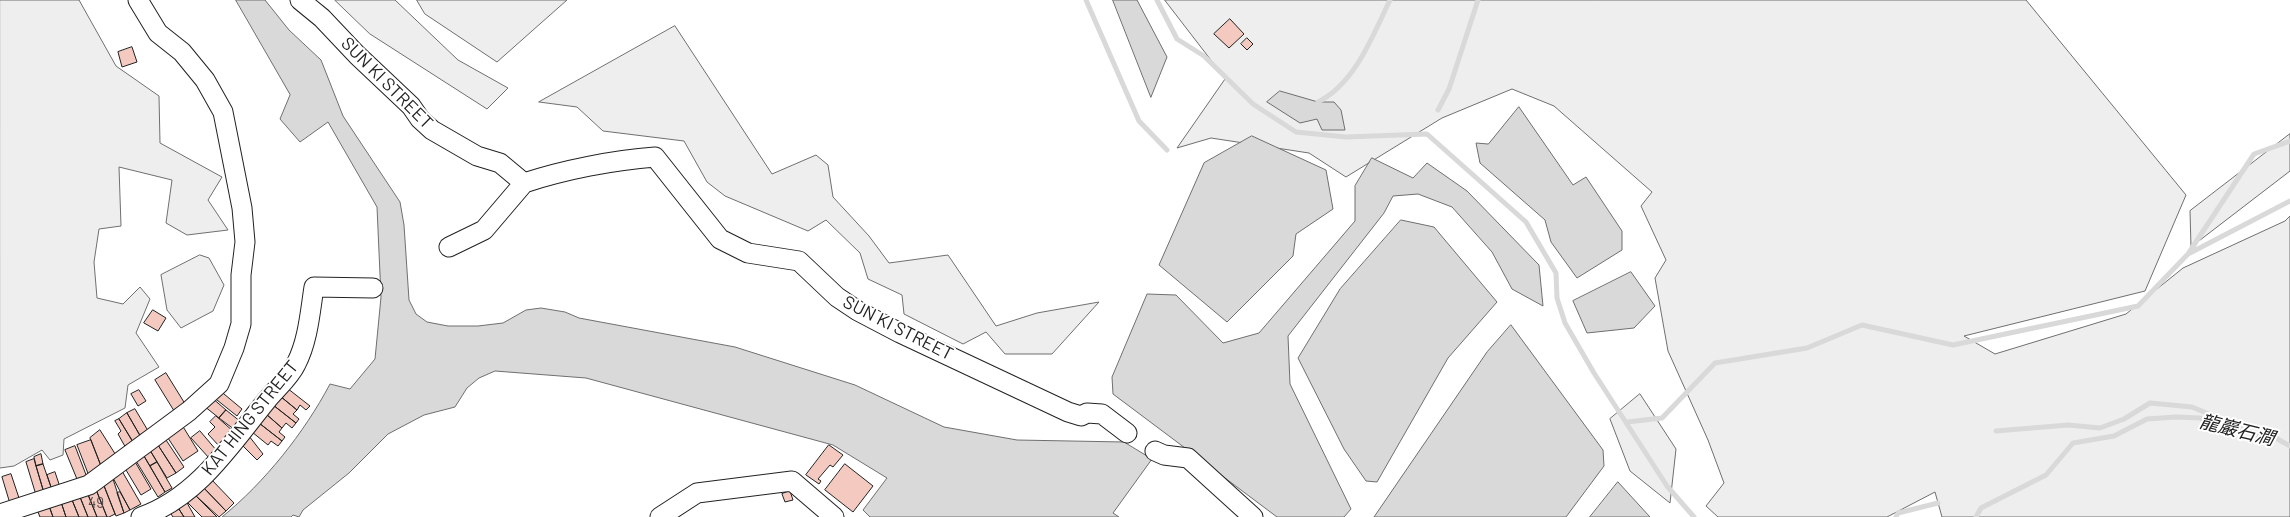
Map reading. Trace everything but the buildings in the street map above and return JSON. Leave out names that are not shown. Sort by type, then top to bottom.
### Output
[{"type":"street","points":[[0,514],[89,485],[189,411],[219,384],[234,348],[241,324],[240,300],[244,242],[242,208],[223,112],[204,80],[182,52],[158,33],[138,0]]},
{"type":"street","name":"SUN KI STREET","points":[[300,0],[322,18],[357,55],[411,106],[420,120],[432,130],[477,156],[500,163],[524,183],[542,177],[630,159],[655,157],[720,239],[748,254],[799,261],[837,297],[900,333],[1068,412],[1081,416],[1087,413],[1102,414],[1127,433]]},
{"type":"street","points":[[449,247],[484,230],[524,183]]},
{"type":"street","name":"KAT HING STREET","points":[[141,517],[165,508],[184,494],[213,467],[295,367],[308,326],[314,287],[373,288]]},
{"type":"street","points":[[1155,451],[1164,455],[1188,458],[1252,517]]},
{"type":"street","points":[[660,517],[697,493],[792,481],[834,517]]},
{"type":"shaded area","points":[[0,0],[79,0],[116,66],[159,96],[160,143],[222,177],[208,200],[228,230],[187,235],[166,223],[172,180],[119,167],[121,226],[99,229],[94,262],[97,298],[123,304],[140,287],[150,299],[136,333],[159,367],[128,385],[125,408],[64,439],[63,455],[50,460],[42,450],[14,466],[0,468]]},
{"type":"shaded area","points":[[236,0],[265,0],[289,30],[321,60],[343,116],[400,202],[404,225],[409,300],[416,314],[427,322],[448,326],[478,326],[503,323],[526,310],[541,308],[565,312],[579,318],[735,347],[855,385],[944,427],[1017,440],[1124,442],[1152,459],[1113,513],[1119,517],[870,517],[863,510],[887,478],[833,445],[586,378],[495,371],[479,378],[467,388],[455,407],[424,415],[388,434],[349,473],[303,510],[299,517],[293,515],[291,517],[222,517],[253,488],[282,456],[308,421],[330,384],[350,389],[375,359],[381,297],[377,207],[328,122],[300,142],[280,119],[290,95]]},
{"type":"shaded area","points":[[335,0],[395,0],[458,60],[508,88],[487,109],[370,34]]},
{"type":"shaded area","points":[[417,0],[567,0],[497,62],[425,14]]},
{"type":"shaded area","points":[[1113,0],[1137,0],[1167,57],[1151,97]]},
{"type":"shaded area","points":[[1165,0],[2026,0],[2186,195],[2145,291],[1964,336],[1995,354],[2126,314],[2183,268],[2285,221],[2290,216],[2290,517],[1942,517],[1935,492],[1887,517],[1718,517],[1706,506],[1724,483],[1708,440],[1668,351],[1655,278],[1666,260],[1641,206],[1652,192],[1554,106],[1512,89],[1442,118],[1346,177],[1309,153],[1211,138],[1177,148],[1225,79]]},
{"type":"shaded area","points":[[675,26],[772,174],[816,155],[828,165],[833,197],[869,236],[889,263],[948,255],[996,326],[1037,313],[1099,302],[1052,354],[1005,354],[986,332],[963,344],[904,314],[902,295],[868,279],[860,253],[826,220],[808,231],[725,196],[707,182],[684,141],[603,131],[577,107],[539,102]]},
{"type":"shaded area","points":[[1280,91],[1318,102],[1334,102],[1341,110],[1345,130],[1322,130],[1317,119],[1300,123],[1267,102]]},
{"type":"shaded area","points":[[1519,107],[1573,185],[1586,177],[1622,231],[1622,250],[1577,278],[1551,242],[1545,220],[1480,163],[1476,143],[1488,144]]},
{"type":"shaded area","points":[[2290,134],[2290,171],[2191,247],[2190,211]]},
{"type":"shaded area","points":[[1252,136],[1326,170],[1333,209],[1296,234],[1293,256],[1227,322],[1159,265],[1204,163]]},
{"type":"shaded area","points":[[1372,158],[1413,178],[1427,163],[1467,191],[1539,265],[1543,306],[1512,289],[1492,252],[1452,207],[1418,194],[1393,196],[1384,213],[1288,336],[1290,384],[1351,509],[1344,517],[1277,517],[1113,394],[1112,377],[1147,294],[1176,295],[1223,343],[1259,333],[1355,221],[1355,186]]},
{"type":"shaded area","points":[[1401,220],[1434,227],[1497,302],[1448,358],[1377,482],[1366,481],[1344,449],[1298,358],[1340,289]]},
{"type":"shaded area","points":[[200,255],[209,258],[224,285],[213,311],[181,328],[167,310],[161,275]]},
{"type":"shaded area","points":[[1631,272],[1655,306],[1634,328],[1587,333],[1573,301]]},
{"type":"shaded area","points":[[1511,325],[1603,450],[1604,466],[1566,517],[1374,517],[1487,352]]},
{"type":"shaded area","points":[[1640,394],[1676,449],[1670,503],[1630,471],[1610,419]]},
{"type":"shaded area","points":[[1618,482],[1650,517],[1590,517]]},
{"type":"waterway","points":[[1086,0],[1139,121],[1167,150]]},
{"type":"waterway","points":[[1157,0],[1177,39],[1204,56],[1253,104],[1296,132],[1346,137],[1427,134],[1526,222],[1556,273],[1557,298],[1565,323],[1594,373],[1667,486],[1694,517]]},
{"type":"waterway","points":[[1318,102],[1331,94],[1353,71],[1370,43],[1390,0]]},
{"type":"waterway","points":[[1438,110],[1449,89],[1478,0]]},
{"type":"waterway","points":[[1627,422],[1662,418],[1715,363],[1807,348],[1862,325],[1953,345],[2138,306],[2188,254],[2254,154],[2290,141]]},
{"type":"waterway","points":[[2190,253],[2290,201]]},
{"type":"waterway","points":[[1996,431],[2068,425],[2100,428],[2124,419],[2150,403],[2192,407],[2240,427]]},
{"type":"waterway","name":"龍巖石澗","points":[[1976,517],[1981,508],[2046,475],[2073,443],[2114,436],[2147,419],[2200,418],[2226,428],[2244,428],[2259,437],[2274,437],[2290,446]]},
{"type":"waterway","points":[[1896,517],[1898,513],[1938,503]]}]
